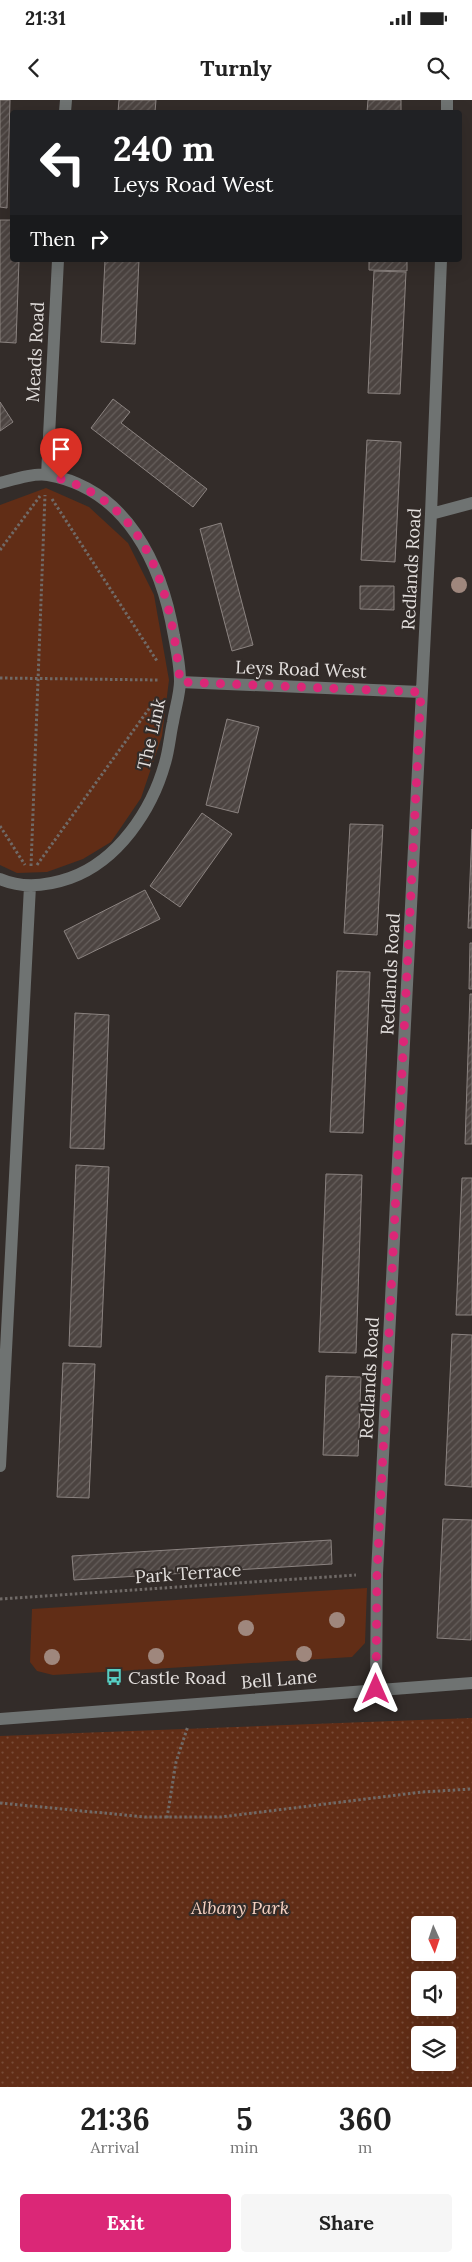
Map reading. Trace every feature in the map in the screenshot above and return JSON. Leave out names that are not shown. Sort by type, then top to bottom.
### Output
[{"type":"street","name":"Meads Road","points":[[47,475],[58,262]]},
{"type":"street","name":"Redlands Road","points":[[376,1689],[377,1574],[421,692],[432,514],[441,262]]},
{"type":"street","name":"The Link","points":[[0,483],[22,477],[47,475],[75,484],[104,498],[120,513],[136,533],[160,579],[170,611],[180,682],[165,763],[144,812],[126,838],[105,858],[81,874],[57,882],[0,879]]},
{"type":"street","points":[[432,514],[472,506]]},
{"type":"street","name":"Leys Road West","points":[[180,682],[421,692]]},
{"type":"street","points":[[0,1466],[30,880]]},
{"type":"street","name":"Bell Lane","points":[[0,1719],[472,1683]]},
{"type":"path","points":[[0,550],[46,488]]},
{"type":"path","points":[[46,488],[159,664]]},
{"type":"path","points":[[30,880],[46,488]]},
{"type":"path","points":[[0,678],[160,680]]},
{"type":"path","points":[[30,880],[158,696]]},
{"type":"path","points":[[0,826],[30,880]]},
{"type":"path","name":"Park Terrace","points":[[0,1599],[377,1574]]},
{"type":"path","points":[[167,1818],[176,1762],[190,1720],[191,1704]]},
{"type":"path","points":[[0,1803],[97,1814],[167,1818],[221,1817],[422,1792],[472,1789]]},
{"type":"green space","points":[[46,488],[89,507],[128,543],[154,595],[169,680],[162,736],[141,798],[111,842],[83,859],[47,872],[17,873],[0,865],[0,505]]},
{"type":"green space","points":[[367,1588],[365,1643],[352,1657],[53,1675],[37,1671],[30,1662],[32,1609]]},
{"type":"green space","name":"Albany Park","points":[[472,1718],[472,2087],[0,2087],[0,1736]]},
{"type":"building","points":[[0,100],[10,100],[7,208],[0,207]]},
{"type":"building","points":[[119,100],[156,100],[155,110],[118,110]]},
{"type":"building","points":[[368,100],[401,100],[401,110],[367,110]]},
{"type":"building","points":[[0,220],[10,220],[10,262],[19,262],[16,343],[0,342]]},
{"type":"building","points":[[105,262],[139,262],[135,344],[101,342]]},
{"type":"building","points":[[369,262],[407,262],[407,271],[369,270]]},
{"type":"building","points":[[374,271],[406,272],[400,394],[368,393]]},
{"type":"building","points":[[113,399],[130,412],[121,423],[207,489],[193,507],[91,428]]},
{"type":"building","points":[[0,402],[13,422],[0,431]]},
{"type":"building","points":[[367,440],[401,442],[395,562],[361,560]]},
{"type":"building","points":[[221,523],[253,645],[232,651],[200,529]]},
{"type":"building","points":[[360,586],[394,586],[394,610],[360,609]]},
{"type":"building","points":[[227,719],[259,727],[238,813],[206,805]]},
{"type":"building","points":[[202,813],[232,834],[180,907],[150,886]]},
{"type":"building","points":[[350,824],[383,825],[377,935],[344,933]]},
{"type":"building","points":[[472,829],[472,928],[468,928]]},
{"type":"building","points":[[145,890],[160,919],[78,959],[64,931]]},
{"type":"building","points":[[470,943],[472,943],[472,989],[469,989]]},
{"type":"building","points":[[337,971],[370,972],[363,1133],[330,1132]]},
{"type":"building","points":[[470,994],[472,994],[472,1144],[465,1144]]},
{"type":"building","points":[[75,1013],[109,1015],[104,1149],[70,1148]]},
{"type":"building","points":[[76,1165],[109,1167],[101,1347],[69,1346]]},
{"type":"building","points":[[326,1174],[362,1175],[356,1353],[319,1352]]},
{"type":"building","points":[[462,1178],[472,1178],[472,1315],[456,1315]]},
{"type":"building","points":[[452,1334],[472,1335],[472,1487],[445,1485]]},
{"type":"building","points":[[63,1363],[95,1364],[89,1498],[57,1497]]},
{"type":"building","points":[[326,1376],[361,1377],[358,1456],[323,1455]]},
{"type":"building","points":[[443,1519],[472,1520],[471,1640],[437,1638]]},
{"type":"building","points":[[331,1540],[332,1564],[74,1580],[72,1556]]},
{"type":"place","name":"Castle Road","points":[[114,1677]]},
{"type":"route","points":[[61,479],[104,498],[120,513],[136,533],[160,579],[170,611],[180,682],[421,692],[377,1574],[376,1689]]}]
